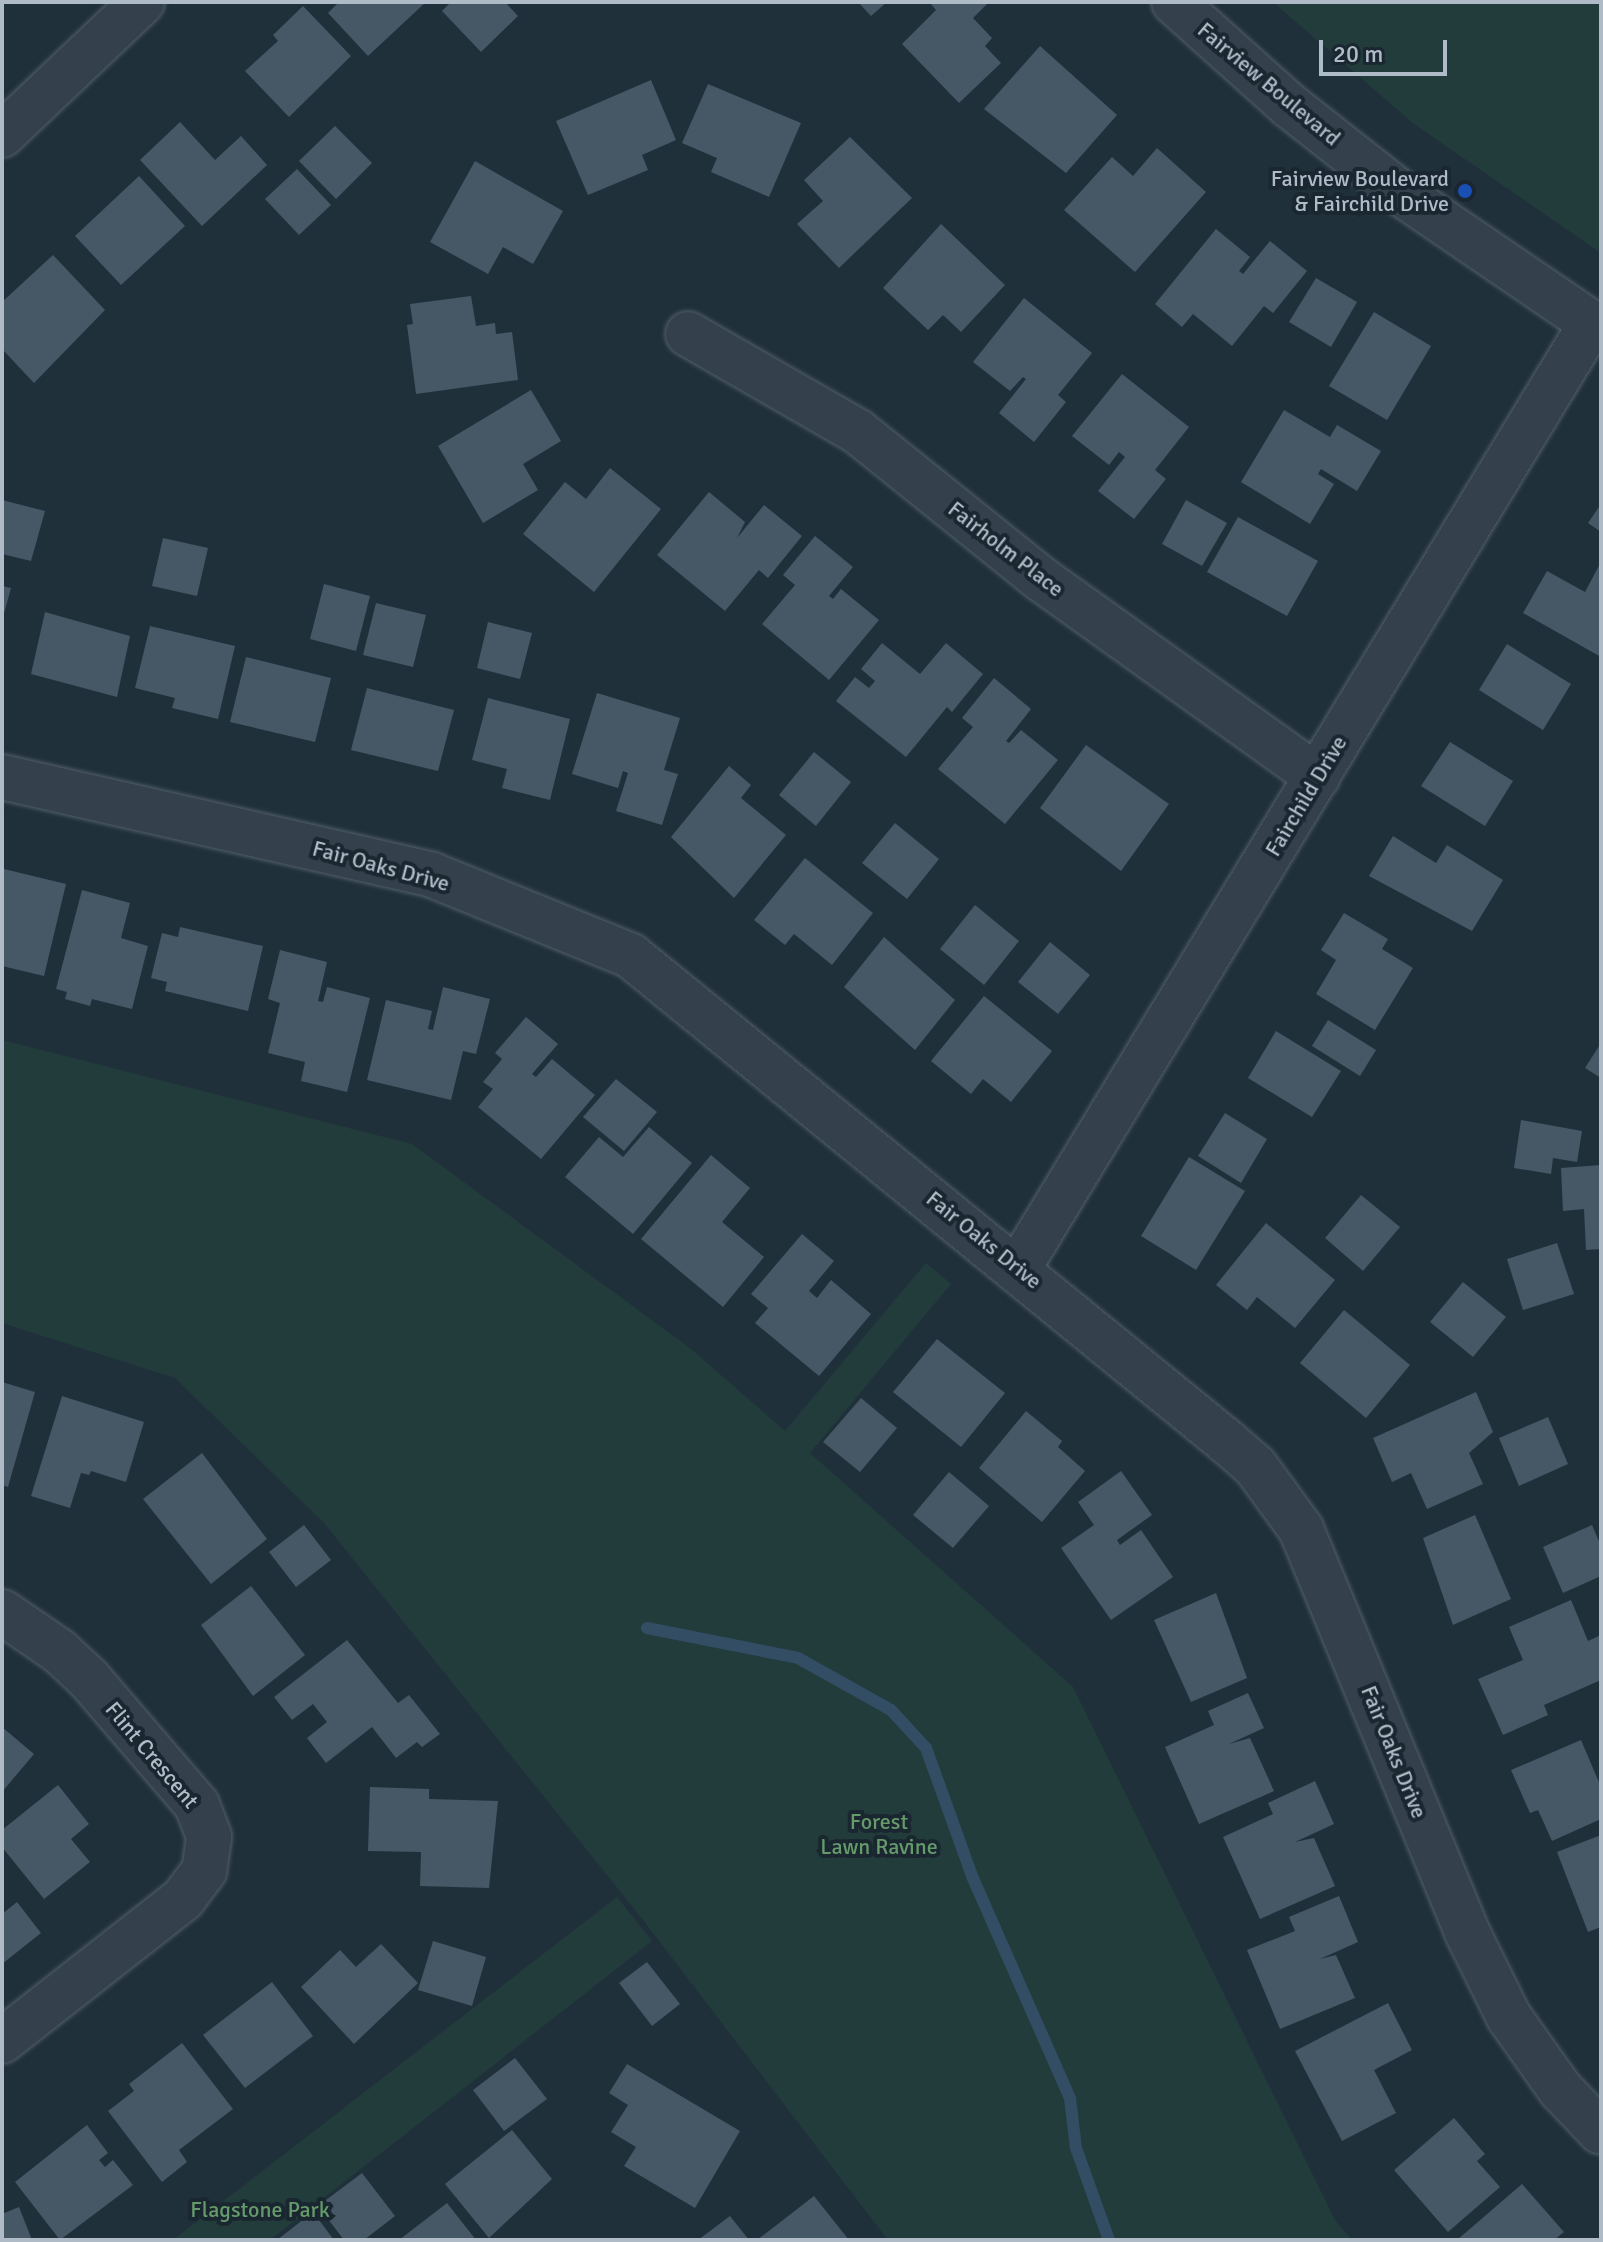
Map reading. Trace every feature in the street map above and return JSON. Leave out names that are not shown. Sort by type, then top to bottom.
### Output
[{"type":"street","points":[[2,135],[142,2]]},
{"type":"street","name":"Fairview Boulevard","points":[[1174,2],[1290,106],[1402,194],[1596,327]]},
{"type":"street","name":"Fairchild Drive","points":[[1019,1267],[1596,327]]},
{"type":"street","name":"Fairholm Place","points":[[688,334],[857,431],[1041,579],[1318,777]]},
{"type":"street","name":"Fair Oaks Drive","points":[[2,777],[432,875],[631,956],[1019,1267],[1226,1441],[1280,1497],[1317,1563],[1486,1975],[1533,2054],[1601,2132]]},
{"type":"street","name":"Flint Crescent","points":[[2,1612],[59,1651],[89,1679],[197,1805],[209,1837],[204,1871],[183,1899],[2,2041]]},
{"type":"green space","points":[[1273,2],[1601,2],[1601,253],[1414,124]]},
{"type":"green space","name":"Forest Lawn Ravine","points":[[2,1040],[412,1144],[691,1349],[785,1431],[926,1263],[951,1284],[810,1453],[1073,1687],[1335,2220],[1352,2240],[888,2240],[640,1916],[324,1523],[175,1378],[2,1323]]},
{"type":"green space","name":"Flagstone Park","points":[[617,1897],[652,1941],[270,2240],[173,2240]]},
{"type":"building","points":[[339,2],[426,2],[368,56],[328,13]]},
{"type":"building","points":[[451,2],[505,2],[518,16],[481,52],[442,11]]},
{"type":"building","points":[[858,2],[887,2],[871,16]]},
{"type":"building","points":[[929,2],[989,2],[973,18],[992,38],[985,46],[1001,63],[959,103],[902,44],[936,10]]},
{"type":"building","points":[[303,6],[351,56],[289,117],[245,71],[278,41],[273,35]]},
{"type":"building","points":[[1040,46],[1117,115],[1066,173],[984,109]]},
{"type":"building","points":[[651,80],[676,140],[642,155],[648,170],[588,195],[556,121]]},
{"type":"building","points":[[708,84],[801,123],[769,197],[711,172],[717,158],[682,143]]},
{"type":"building","points":[[180,122],[215,160],[241,136],[267,165],[202,226],[140,160]]},
{"type":"building","points":[[335,126],[372,163],[336,199],[299,161]]},
{"type":"building","points":[[850,137],[912,198],[839,268],[797,224],[823,201],[804,180]]},
{"type":"building","points":[[1157,148],[1206,192],[1135,272],[1064,210],[1112,157],[1133,176]]},
{"type":"building","points":[[475,161],[563,211],[533,264],[503,247],[488,274],[430,242]]},
{"type":"building","points":[[297,169],[331,205],[299,235],[265,199]]},
{"type":"building","points":[[139,176],[185,226],[121,285],[75,236]]},
{"type":"building","points":[[941,224],[1005,285],[961,332],[943,315],[928,330],[883,288]]},
{"type":"building","points":[[1216,229],[1250,257],[1239,271],[1243,274],[1270,241],[1307,271],[1273,313],[1264,306],[1232,346],[1193,314],[1182,327],[1155,304]]},
{"type":"building","points":[[53,255],[105,310],[34,383],[2,349],[2,302]]},
{"type":"building","points":[[1316,278],[1357,302],[1331,347],[1289,322]]},
{"type":"building","points":[[471,296],[476,326],[495,323],[496,334],[512,332],[518,380],[416,394],[407,325],[413,324],[410,304]]},
{"type":"building","points":[[1024,298],[1092,353],[1058,395],[1066,402],[1034,442],[999,413],[1026,379],[1023,377],[1010,391],[973,362]]},
{"type":"building","points":[[1374,312],[1431,346],[1387,420],[1329,386]]},
{"type":"building","points":[[1122,374],[1189,427],[1155,470],[1166,479],[1134,519],[1098,491],[1125,457],[1119,452],[1109,465],[1072,436]]},
{"type":"building","points":[[531,390],[561,441],[523,464],[538,490],[483,523],[438,446]]},
{"type":"building","points":[[1284,410],[1330,437],[1337,425],[1381,451],[1357,491],[1321,469],[1318,474],[1334,484],[1310,524],[1241,482]]},
{"type":"building","points":[[610,468],[661,509],[594,592],[523,534],[565,482],[586,499]]},
{"type":"building","points":[[709,492],[745,522],[737,538],[764,505],[802,536],[768,578],[759,570],[725,611],[657,555]]},
{"type":"building","points":[[2,500],[45,511],[31,561],[2,554]]},
{"type":"building","points":[[1186,500],[1227,523],[1202,566],[1162,544]]},
{"type":"building","points":[[1601,504],[1601,532],[1588,523]]},
{"type":"building","points":[[1238,517],[1318,561],[1287,616],[1207,572]]},
{"type":"building","points":[[815,536],[853,567],[829,596],[833,599],[841,589],[879,620],[829,680],[762,624],[795,585],[783,575]]},
{"type":"building","points":[[163,538],[208,548],[197,596],[152,586]]},
{"type":"building","points":[[1601,562],[1601,657],[1523,613],[1547,571],[1585,592]]},
{"type":"building","points":[[324,584],[370,596],[356,651],[310,639]]},
{"type":"building","points":[[2,586],[11,588],[3,617],[2,617]]},
{"type":"building","points":[[376,603],[426,615],[413,667],[363,655]]},
{"type":"building","points":[[45,612],[130,636],[117,697],[31,674]]},
{"type":"building","points":[[488,622],[532,633],[520,679],[477,668]]},
{"type":"building","points":[[150,626],[235,646],[218,719],[172,708],[175,698],[135,688]]},
{"type":"building","points":[[882,643],[920,674],[946,643],[983,674],[952,712],[947,707],[906,757],[836,701],[855,677],[869,688],[875,681],[861,669]]},
{"type":"building","points":[[1507,644],[1571,684],[1543,730],[1479,690]]},
{"type":"building","points":[[246,657],[331,678],[315,742],[230,722]]},
{"type":"building","points":[[994,678],[1031,709],[1006,741],[1009,743],[1021,730],[1058,760],[1005,824],[938,769],[973,727],[962,718]]},
{"type":"building","points":[[367,688],[454,710],[438,771],[351,750]]},
{"type":"building","points":[[597,693],[680,718],[664,770],[678,774],[662,825],[616,811],[628,773],[623,771],[618,788],[572,774]]},
{"type":"building","points":[[488,698],[570,719],[550,800],[502,788],[507,769],[472,760]]},
{"type":"building","points":[[1450,742],[1513,781],[1485,826],[1421,786]]},
{"type":"building","points":[[1086,745],[1169,804],[1121,871],[1040,808]]},
{"type":"building","points":[[814,752],[851,782],[816,826],[779,795]]},
{"type":"building","points":[[729,766],[751,785],[741,798],[786,835],[734,898],[671,837]]},
{"type":"building","points":[[895,823],[939,859],[907,899],[862,863]]},
{"type":"building","points":[[1393,836],[1436,863],[1447,845],[1503,880],[1472,931],[1369,876]]},
{"type":"building","points":[[805,858],[873,913],[832,965],[794,934],[785,945],[754,920]]},
{"type":"building","points":[[4,869],[66,884],[44,976],[2,966]]},
{"type":"building","points":[[82,890],[130,903],[121,938],[148,946],[132,1009],[92,999],[90,1006],[65,999],[67,992],[56,989]]},
{"type":"building","points":[[975,905],[1019,941],[984,985],[940,949]]},
{"type":"building","points":[[1344,913],[1388,939],[1382,949],[1413,968],[1375,1030],[1316,994],[1336,960],[1321,950]]},
{"type":"building","points":[[180,927],[263,946],[248,1011],[165,991],[167,982],[151,978],[162,933],[178,937]]},
{"type":"building","points":[[884,937],[955,1000],[915,1050],[844,987]]},
{"type":"building","points":[[1050,942],[1090,975],[1058,1014],[1018,982]]},
{"type":"building","points":[[280,950],[327,962],[318,1001],[323,1002],[327,987],[370,998],[347,1092],[301,1081],[305,1062],[268,1053],[280,1003],[268,999]]},
{"type":"building","points":[[443,987],[490,999],[476,1054],[463,1051],[451,1100],[367,1080],[386,1000],[432,1011],[428,1029],[433,1030]]},
{"type":"building","points":[[984,996],[1052,1051],[1011,1102],[983,1079],[971,1094],[931,1061]]},
{"type":"building","points":[[526,1017],[558,1044],[532,1074],[536,1077],[552,1059],[595,1095],[541,1159],[478,1107],[493,1089],[483,1082],[502,1059],[495,1053]]},
{"type":"building","points":[[1328,1020],[1376,1050],[1360,1076],[1312,1046]]},
{"type":"building","points":[[1276,1031],[1341,1071],[1312,1117],[1248,1078]]},
{"type":"building","points":[[1601,1043],[1601,1078],[1585,1068]]},
{"type":"building","points":[[616,1079],[657,1112],[624,1151],[583,1117]]},
{"type":"building","points":[[1225,1113],[1267,1139],[1241,1183],[1198,1156]]},
{"type":"building","points":[[1521,1120],[1582,1131],[1577,1162],[1553,1158],[1551,1174],[1514,1168]]},
{"type":"building","points":[[649,1127],[692,1163],[633,1234],[565,1177],[599,1137],[623,1157]]},
{"type":"building","points":[[711,1155],[750,1188],[722,1222],[764,1257],[723,1307],[641,1239]]},
{"type":"building","points":[[1189,1157],[1245,1191],[1196,1270],[1141,1236]]},
{"type":"building","points":[[1601,1165],[1601,1249],[1586,1250],[1584,1209],[1563,1211],[1561,1168]]},
{"type":"building","points":[[1361,1195],[1400,1227],[1363,1271],[1325,1238]]},
{"type":"building","points":[[1266,1223],[1335,1280],[1295,1328],[1257,1297],[1247,1310],[1216,1285]]},
{"type":"building","points":[[802,1234],[834,1261],[809,1291],[817,1298],[831,1280],[871,1314],[819,1376],[755,1323],[768,1308],[751,1294]]},
{"type":"building","points":[[1557,1243],[1574,1294],[1523,1310],[1507,1259]]},
{"type":"building","points":[[1463,1282],[1506,1317],[1473,1357],[1430,1322]]},
{"type":"building","points":[[1344,1310],[1410,1365],[1366,1418],[1300,1363]]},
{"type":"building","points":[[937,1339],[1005,1393],[961,1447],[893,1392]]},
{"type":"building","points":[[2,1382],[35,1392],[8,1487],[2,1485]]},
{"type":"building","points":[[1476,1392],[1493,1432],[1469,1453],[1483,1484],[1427,1509],[1411,1473],[1392,1482],[1373,1438]]},
{"type":"building","points":[[62,1396],[144,1422],[126,1482],[91,1471],[89,1475],[81,1473],[70,1508],[31,1496]]},
{"type":"building","points":[[861,1398],[897,1428],[860,1472],[823,1442]]},
{"type":"building","points":[[1026,1411],[1062,1441],[1058,1447],[1085,1471],[1042,1522],[979,1468]]},
{"type":"building","points":[[1548,1417],[1568,1464],[1519,1486],[1499,1438]]},
{"type":"building","points":[[202,1453],[267,1539],[211,1584],[143,1499]]},
{"type":"building","points":[[1121,1471],[1152,1515],[1117,1540],[1120,1545],[1141,1530],[1173,1577],[1111,1620],[1061,1548],[1094,1525],[1078,1502]]},
{"type":"building","points":[[949,1472],[989,1506],[953,1548],[913,1515]]},
{"type":"building","points":[[1475,1515],[1511,1599],[1453,1625],[1423,1538]]},
{"type":"building","points":[[304,1525],[331,1560],[296,1587],[269,1552]]},
{"type":"building","points":[[1592,1525],[1601,1546],[1601,1576],[1563,1593],[1543,1547]]},
{"type":"building","points":[[251,1586],[305,1655],[253,1696],[201,1625]]},
{"type":"building","points":[[1216,1593],[1247,1678],[1191,1702],[1154,1620]]},
{"type":"building","points":[[1571,1600],[1588,1641],[1601,1635],[1601,1680],[1544,1705],[1548,1715],[1503,1735],[1478,1679],[1523,1660],[1509,1627]]},
{"type":"building","points":[[347,1640],[398,1703],[409,1695],[440,1734],[422,1747],[417,1742],[396,1758],[372,1727],[326,1763],[307,1738],[327,1722],[313,1704],[292,1720],[274,1697]]},
{"type":"building","points":[[1248,1693],[1264,1728],[1229,1744],[1250,1738],[1274,1791],[1199,1824],[1165,1747],[1214,1725],[1208,1711]]},
{"type":"building","points":[[2,1727],[34,1754],[2,1792]]},
{"type":"building","points":[[1581,1740],[1601,1787],[1601,1819],[1552,1841],[1538,1810],[1530,1813],[1511,1770]]},
{"type":"building","points":[[1315,1781],[1334,1824],[1295,1842],[1314,1838],[1335,1886],[1260,1919],[1223,1837],[1273,1814],[1268,1803]]},
{"type":"building","points":[[58,1785],[89,1824],[71,1839],[90,1862],[44,1899],[2,1847],[2,1830]]},
{"type":"building","points":[[370,1787],[429,1789],[429,1799],[498,1801],[489,1888],[420,1886],[421,1852],[368,1851]]},
{"type":"building","points":[[1601,1835],[1601,1927],[1588,1932],[1557,1852]]},
{"type":"building","points":[[1339,1896],[1358,1942],[1320,1959],[1336,1955],[1355,1998],[1280,2029],[1247,1950],[1295,1931],[1289,1917]]},
{"type":"building","points":[[17,1902],[41,1933],[2,1964],[2,1914]]},
{"type":"building","points":[[433,1941],[486,1957],[472,2006],[418,1990]]},
{"type":"building","points":[[381,1944],[418,1983],[354,2044],[301,1987],[340,1950],[356,1967]]},
{"type":"building","points":[[647,1962],[680,2004],[652,2026],[619,1983]]},
{"type":"building","points":[[272,1982],[313,2036],[245,2088],[203,2035]]},
{"type":"building","points":[[1388,2003],[1412,2050],[1374,2070],[1396,2113],[1342,2141],[1295,2051]]},
{"type":"building","points":[[182,2043],[233,2109],[179,2150],[187,2162],[162,2182],[108,2111],[134,2091],[129,2084]]},
{"type":"building","points":[[515,2058],[547,2099],[504,2131],[473,2090]]},
{"type":"building","points":[[627,2064],[740,2131],[695,2208],[624,2166],[636,2147],[611,2132],[628,2105],[609,2093]]},
{"type":"building","points":[[1454,2118],[1485,2154],[1477,2161],[1500,2187],[1448,2232],[1394,2170]]},
{"type":"building","points":[[87,2125],[108,2153],[99,2160],[105,2167],[113,2160],[133,2185],[60,2240],[15,2182]]},
{"type":"building","points":[[512,2130],[552,2179],[489,2238],[445,2184]]},
{"type":"building","points":[[362,2173],[395,2216],[364,2240],[344,2240],[318,2206]]},
{"type":"building","points":[[1522,2184],[1564,2232],[1554,2240],[1457,2240]]},
{"type":"building","points":[[814,2196],[849,2240],[757,2240]]},
{"type":"building","points":[[447,2203],[476,2240],[399,2240]]},
{"type":"building","points":[[19,2207],[32,2240],[2,2240],[2,2214]]},
{"type":"building","points":[[313,2212],[334,2240],[277,2240]]},
{"type":"building","points":[[730,2216],[749,2240],[698,2240]]},
{"type":"waterway","points":[[647,1628],[798,1658],[891,1710],[926,1748],[972,1876],[1070,2098],[1076,2148],[1109,2240]]},
{"type":"place","name":"Fairview Boulevard & Fairchild Drive","points":[[1465,191]]}]
